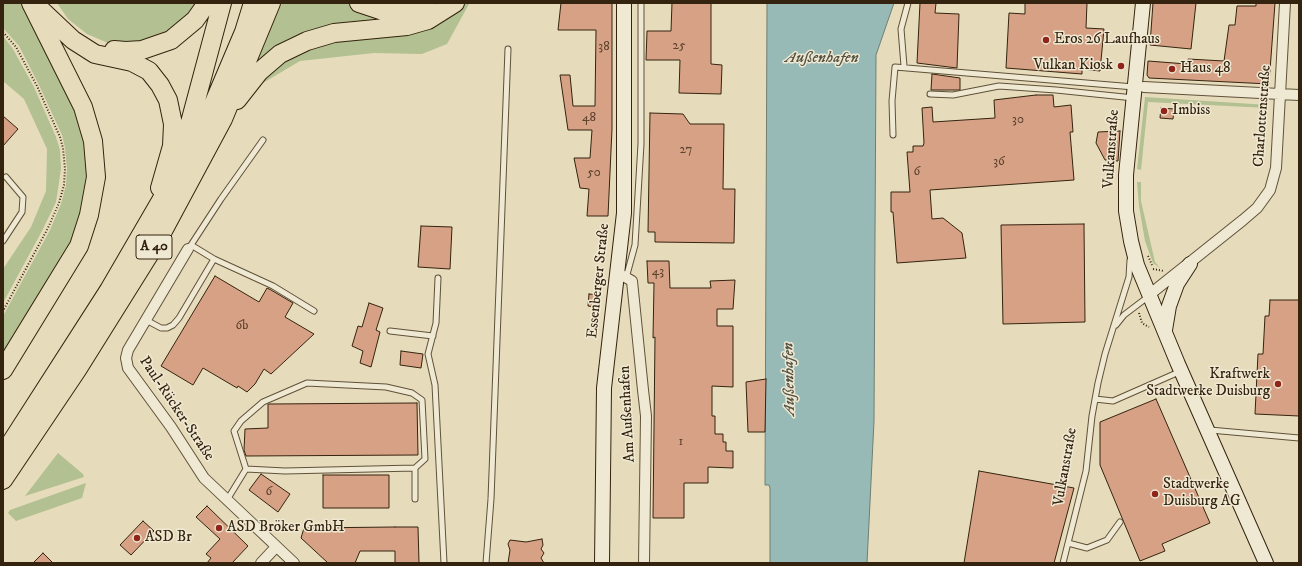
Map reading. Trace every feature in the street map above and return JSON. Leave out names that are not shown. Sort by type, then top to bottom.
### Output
[{"type":"highway","points":[[3,370],[79,246],[89,215],[96,177],[93,141],[83,107],[31,3]]},
{"type":"highway","points":[[34,3],[73,40],[95,54],[132,62],[149,71],[160,85],[168,100],[173,124],[172,146],[150,219]]},
{"type":"highway","points":[[51,3],[70,29],[85,39],[107,49],[126,51],[148,49],[171,40],[182,33],[195,20],[207,3]]},
{"type":"highway","points":[[177,173],[222,3]]},
{"type":"highway","name":"A 40","points":[[3,455],[109,290],[177,173],[210,112],[244,32],[253,3]]},
{"type":"highway","name":"A 40","points":[[3,480],[77,370],[157,242],[223,118],[271,3]]},
{"type":"highway","points":[[359,3],[383,11],[397,12],[412,10],[427,3]]},
{"type":"highway","points":[[223,118],[259,72],[280,54],[307,41],[334,33],[407,26],[428,20],[454,3]]},
{"type":"main road","name":"Essenberger Straße","points":[[602,563],[604,388],[622,276],[624,213],[624,3]]},
{"type":"main road","name":"Vulkanstraße","points":[[1143,3],[1137,91],[1126,175],[1126,211],[1131,241],[1137,265],[1181,371],[1266,563]]},
{"type":"main road","points":[[1165,330],[1169,306],[1177,284],[1190,264]]},
{"type":"street","name":"Charlottenstraße","points":[[1150,295],[1190,264],[1252,212],[1270,190],[1276,168],[1285,3]]},
{"type":"street","points":[[1137,91],[1162,88],[1299,95]]},
{"type":"street","name":"Paul-Rücker-Straße","points":[[189,247],[128,350],[126,358],[128,368],[171,428],[204,478],[294,563]]},
{"type":"street","name":"Am Außenhafen","points":[[622,276],[632,281],[646,416],[644,563]]},
{"type":"street","points":[[261,563],[276,547]]},
{"type":"lane","points":[[622,276],[635,245],[641,144],[641,3]]},
{"type":"lane","points":[[904,66],[901,29],[908,3]]},
{"type":"lane","points":[[486,563],[491,499],[508,49]]},
{"type":"lane","points":[[893,135],[892,101],[895,67],[904,66],[1137,91]]},
{"type":"lane","points":[[930,94],[952,95],[999,86],[1056,90],[1137,91]]},
{"type":"lane","points":[[263,140],[189,247],[273,286],[314,311]]},
{"type":"lane","points":[[3,241],[22,212],[23,197],[6,177]]},
{"type":"lane","name":"Vulkanstraße","points":[[1063,563],[1086,471],[1095,399],[1105,354],[1129,277],[1131,241]]},
{"type":"lane","points":[[146,320],[161,328],[167,328],[173,325],[179,318],[214,259]]},
{"type":"lane","points":[[438,278],[436,323],[428,354],[435,385],[444,563]]},
{"type":"lane","points":[[1113,328],[1124,316],[1150,295]]},
{"type":"lane","points":[[390,330],[433,336]]},
{"type":"lane","points":[[1095,399],[1113,401],[1181,371]]},
{"type":"lane","points":[[227,500],[246,469],[234,431],[241,421],[263,402],[306,383],[386,387],[412,393],[422,400],[425,459],[415,468],[285,471],[246,469]]},
{"type":"lane","points":[[1207,430],[1299,438]]},
{"type":"lane","points":[[415,468],[415,499]]},
{"type":"lane","points":[[1068,543],[1087,548],[1107,540],[1120,522]]},
{"type":"path","points":[[3,32],[16,48],[37,86],[60,137],[63,148],[65,169],[64,185],[59,203],[48,228],[3,311]]},
{"type":"path","points":[[1147,253],[1161,287]]},
{"type":"path","points":[[1153,269],[1165,271]]},
{"type":"green space","points":[[3,3],[24,3],[80,112],[91,176],[73,237],[56,267],[3,351],[3,316],[50,230],[61,204],[66,185],[67,169],[62,135],[19,46],[3,28]]},
{"type":"green space","points":[[57,3],[201,3],[179,29],[125,46],[108,43],[87,34],[68,19]]},
{"type":"green space","points":[[282,3],[348,3],[357,9],[440,8],[361,24],[248,74]]},
{"type":"green space","points":[[467,3],[469,4],[447,44],[422,54],[374,53],[300,61],[251,90],[277,65],[328,41],[422,32],[437,26],[454,15]]},
{"type":"green space","points":[[3,36],[13,49],[34,87],[56,137],[60,150],[61,169],[56,202],[3,303],[3,269],[31,227],[46,191],[47,149],[24,99],[3,81]]},
{"type":"green space","points":[[1145,97],[1268,105],[1268,108],[1148,102],[1141,170],[1137,169]]},
{"type":"green space","points":[[1137,182],[1141,182],[1141,201],[1155,262],[1160,268],[1153,263],[1145,241],[1139,206]]},
{"type":"green space","points":[[58,453],[83,474],[84,477],[25,496]]},
{"type":"green space","points":[[86,483],[82,498],[16,521],[8,513],[10,510]]},
{"type":"water","name":"Außenhafen","points":[[767,3],[894,3],[876,55],[874,421],[867,563],[770,563],[770,488],[769,485],[765,485]]},
{"type":"building","points":[[561,3],[612,3],[612,129],[608,216],[587,216],[589,189],[580,188],[574,158],[590,158],[592,130],[568,130],[560,75],[570,75],[573,106],[595,106],[596,30],[558,30]]},
{"type":"building","points":[[672,3],[711,3],[711,64],[722,65],[721,94],[679,93],[680,60],[646,60],[647,31],[671,31]]},
{"type":"building","points":[[920,3],[936,3],[935,13],[959,14],[957,68],[917,63]]},
{"type":"building","name":"Eros 26 Laufhaus","points":[[1025,3],[1087,3],[1086,28],[1104,29],[1100,71],[1082,69],[1082,74],[1006,68],[1009,13],[1025,14]]},
{"type":"building","points":[[1153,3],[1196,3],[1191,49],[1150,45]]},
{"type":"building","points":[[1256,3],[1275,3],[1269,84],[1149,78],[1147,75],[1148,61],[1187,64],[1188,59],[1224,61],[1229,25],[1235,25],[1237,6],[1256,6]]},
{"type":"building","points":[[932,74],[960,78],[960,90],[931,90]]},
{"type":"building","points":[[1036,95],[1053,95],[1054,107],[1071,105],[1073,132],[1070,132],[1074,180],[930,190],[932,219],[943,218],[962,233],[966,258],[897,263],[893,212],[891,212],[891,192],[910,192],[907,152],[913,152],[913,146],[923,146],[922,108],[932,107],[933,122],[995,118],[994,100]]},
{"type":"building","points":[[1161,108],[1174,109],[1173,119],[1160,118]]},
{"type":"building","points":[[650,113],[683,114],[690,124],[724,124],[723,189],[735,189],[734,243],[655,242],[655,232],[648,232]]},
{"type":"building","points":[[3,116],[18,129],[3,146]]},
{"type":"building","points":[[1120,131],[1118,161],[1105,160],[1096,143],[1098,132]]},
{"type":"building","points":[[1084,224],[1085,322],[1003,324],[1001,225]]},
{"type":"building","points":[[421,226],[452,227],[450,269],[418,267]]},
{"type":"building","points":[[647,261],[669,261],[670,288],[711,288],[710,281],[735,280],[733,309],[717,309],[717,326],[733,326],[733,387],[712,386],[712,416],[715,416],[715,434],[723,434],[723,442],[726,442],[726,451],[733,451],[733,468],[708,467],[708,483],[684,483],[684,518],[653,518],[655,337],[653,338],[654,283],[648,283]]},
{"type":"building","points":[[215,276],[259,302],[267,288],[271,290],[293,303],[285,317],[314,334],[271,374],[264,369],[255,384],[247,392],[238,386],[237,388],[203,368],[193,385],[161,366]]},
{"type":"building","points":[[589,294],[598,295],[596,307],[588,306]]},
{"type":"building","name":"Kraftwerk Stadtwerke Duisburg","points":[[1270,300],[1299,300],[1299,416],[1255,414],[1258,354],[1263,354],[1265,316],[1269,316]]},
{"type":"building","points":[[369,303],[383,308],[376,330],[380,332],[371,367],[360,363],[363,351],[352,346],[358,326],[362,327]]},
{"type":"building","points":[[401,351],[423,354],[421,368],[400,365]]},
{"type":"building","points":[[766,379],[765,432],[748,432],[746,382]]},
{"type":"building","name":"Stadtwerke Duisburg AG","points":[[1156,399],[1210,523],[1162,544],[1165,551],[1140,561],[1100,465],[1100,422]]},
{"type":"building","points":[[417,403],[418,455],[246,456],[244,450],[245,429],[268,428],[268,404]]},
{"type":"building","points":[[979,471],[1074,488],[1054,563],[964,563]]},
{"type":"building","points":[[261,474],[290,494],[278,512],[249,490]]},
{"type":"building","points":[[323,475],[389,475],[389,508],[323,508]]},
{"type":"building","name":"ASD Bröker GmbH","points":[[207,506],[248,546],[232,563],[207,563],[211,558],[206,554],[220,539],[196,517]]},
{"type":"building","name":"ASD Br","points":[[143,521],[154,531],[131,555],[120,545]]},
{"type":"building","points":[[418,527],[419,563],[395,563],[395,551],[360,551],[355,563],[328,563],[301,538],[304,528]]},
{"type":"building","points":[[542,539],[543,545],[541,549],[544,553],[541,558],[544,563],[508,563],[510,550],[508,544],[510,540],[526,542]]},
{"type":"building","points":[[43,553],[53,563],[33,563]]},
{"type":"place","name":"Eros 26 Laufhaus","points":[[1046,40]]},
{"type":"place","name":"Vulkan Kiosk","points":[[1121,66]]},
{"type":"place","name":"Haus 48","points":[[1172,69]]},
{"type":"place","name":"Imbiss","points":[[1164,111]]},
{"type":"place","name":"Kraftwerk Stadtwerke Duisburg","points":[[1278,384]]},
{"type":"place","name":"Stadtwerke Duisburg AG","points":[[1155,494]]},
{"type":"place","name":"ASD Bröker GmbH","points":[[219,528]]},
{"type":"place","name":"ASD Br","points":[[137,538]]}]
